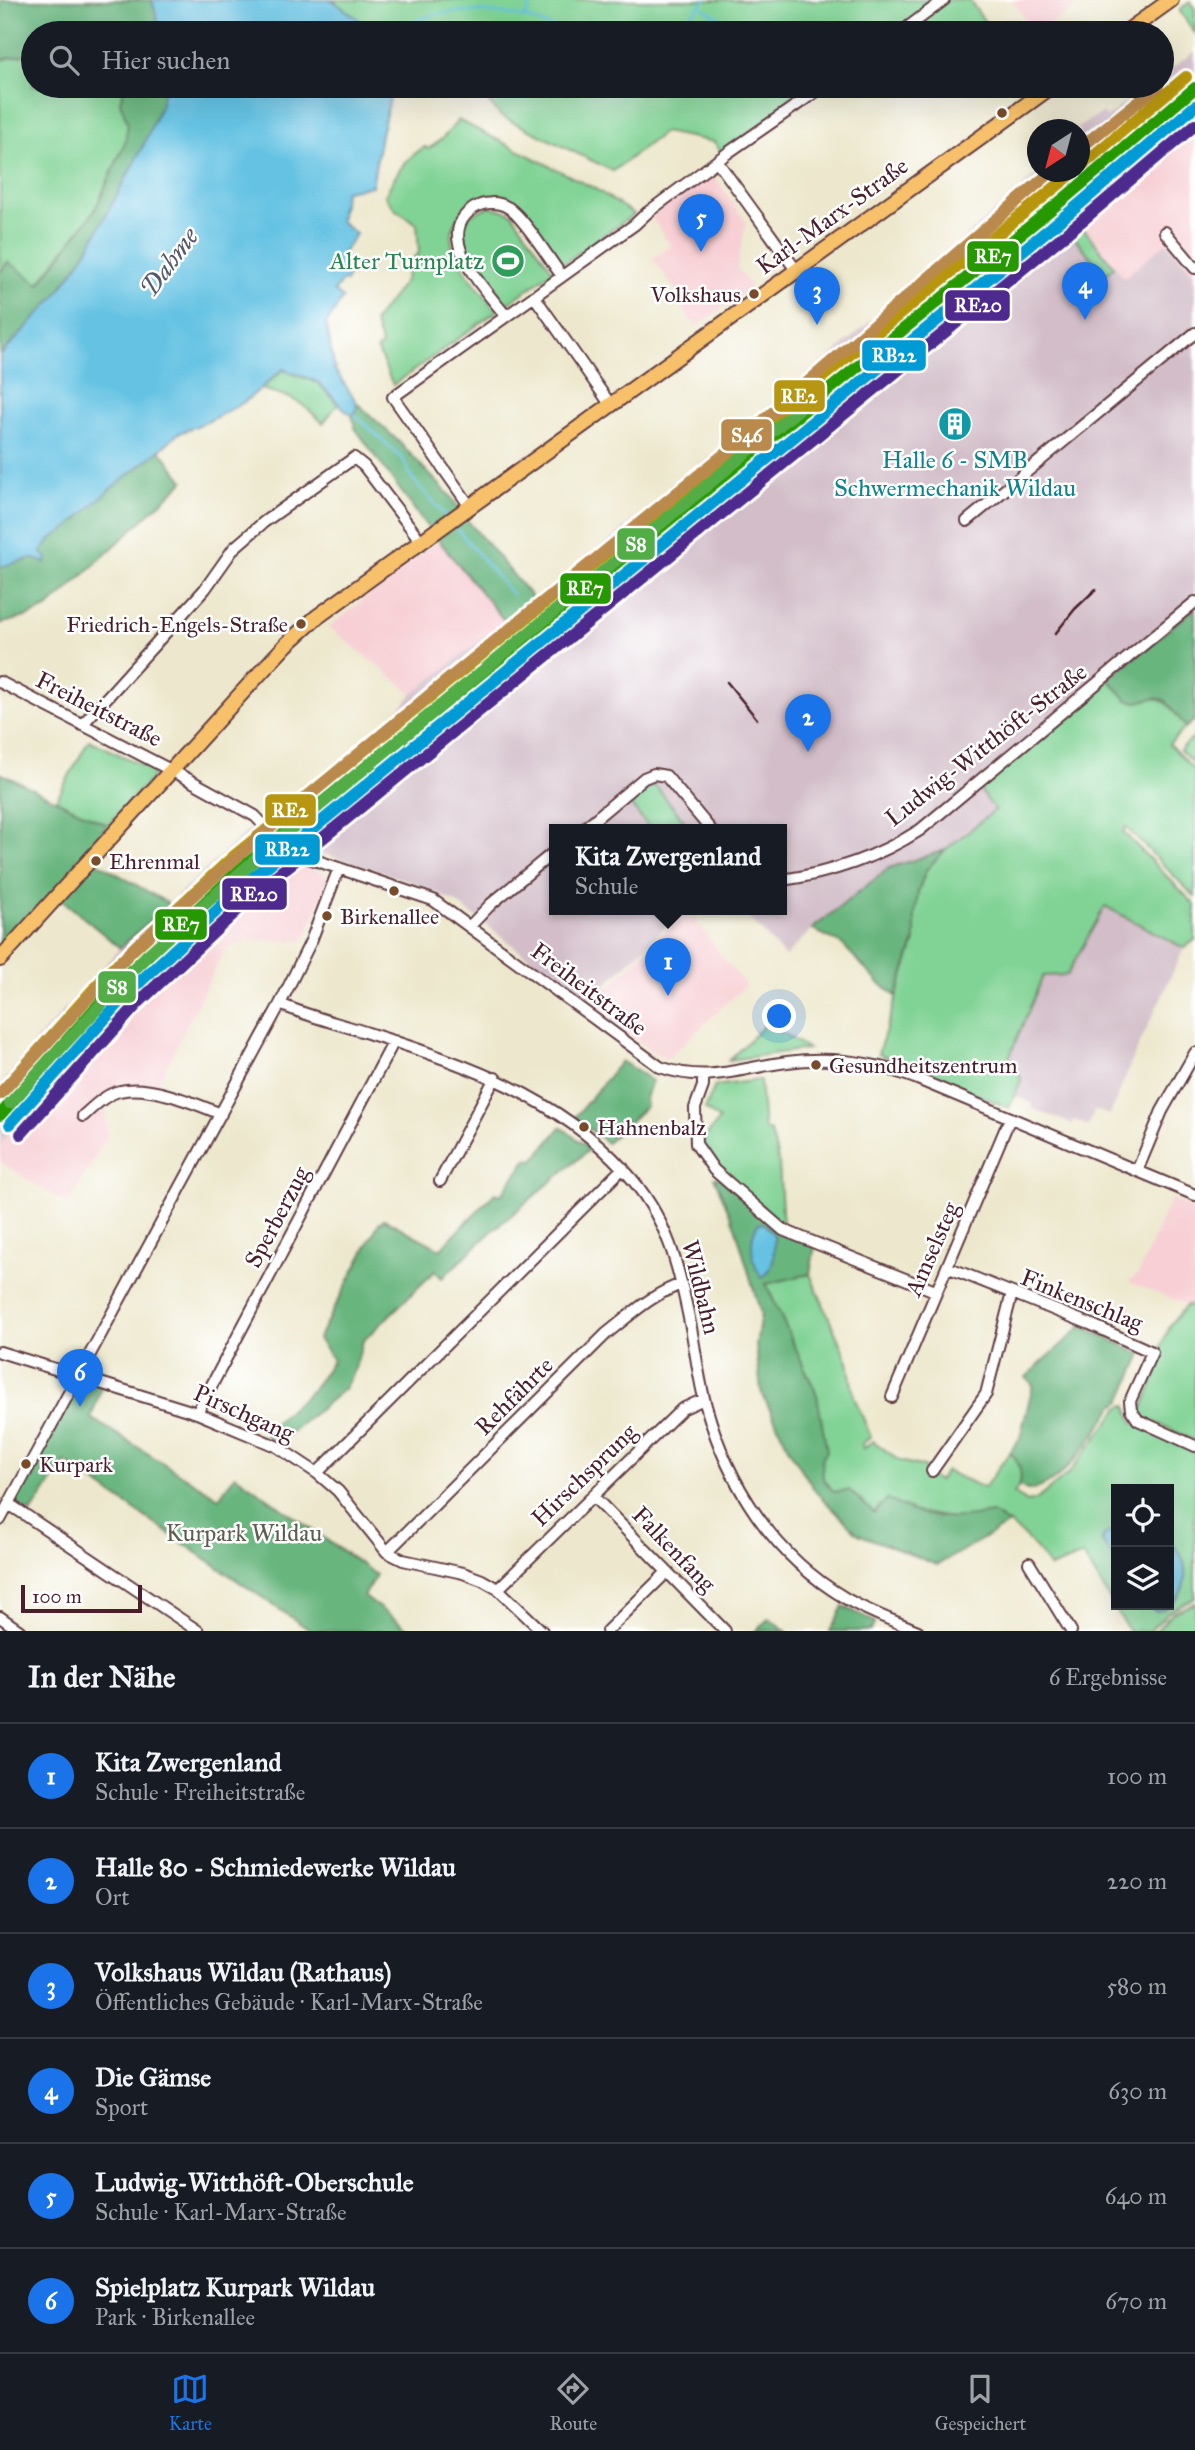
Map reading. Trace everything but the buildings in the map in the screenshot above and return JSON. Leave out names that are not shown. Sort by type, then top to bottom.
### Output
[{"type":"main road","points":[[1142,21],[1171,0]]},
{"type":"main road","name":"Karl-Marx-Straße","points":[[425,537],[1035,98]]},
{"type":"main road","points":[[0,959],[293,638],[321,613],[425,537]]},
{"type":"street","points":[[916,21],[944,0]]},
{"type":"street","points":[[465,508],[393,397],[807,98]]},
{"type":"street","points":[[1143,146],[1195,102]]},
{"type":"street","points":[[717,161],[796,270]]},
{"type":"street","points":[[506,316],[459,250],[456,232],[472,210],[486,203],[494,203],[502,204],[515,213],[562,276]]},
{"type":"street","points":[[1165,232],[1195,268]]},
{"type":"street","points":[[534,296],[610,404]]},
{"type":"street","points":[[967,521],[1195,333]]},
{"type":"street","points":[[82,725],[205,589],[234,548],[354,458],[425,537]]},
{"type":"street","name":"Ludwig-Witthöft-Straße","points":[[787,879],[866,858],[920,830],[1195,602]]},
{"type":"street","name":"Freiheitstraße","points":[[0,682],[255,816],[294,853],[433,900],[655,1064],[680,1074],[703,1076],[821,1059],[858,1062],[908,1075],[1195,1195]]},
{"type":"street","points":[[589,824],[646,777],[654,774],[666,776],[706,824]]},
{"type":"street","points":[[470,926],[492,903],[549,856]]},
{"type":"street","points":[[0,1520],[280,1004],[312,941],[340,868]]},
{"type":"street","name":"Wildbahn","points":[[280,1004],[394,1041],[495,1078],[570,1122],[623,1168],[642,1190],[670,1242],[682,1284],[704,1399],[733,1479],[756,1515],[783,1548],[810,1573],[842,1597],[918,1631]]},
{"type":"street","name":"Sperberzug","points":[[197,1413],[394,1041]]},
{"type":"street","points":[[1137,1171],[1162,1111],[1191,1067],[1195,1053]]},
{"type":"street","points":[[703,1076],[703,1086],[695,1108],[696,1144],[714,1170],[783,1230],[935,1292]]},
{"type":"street","points":[[440,1181],[495,1078]]},
{"type":"street","points":[[83,1115],[110,1095],[130,1090],[166,1095],[221,1114]]},
{"type":"street","name":"Amselsteg","points":[[892,1397],[1010,1118]]},
{"type":"street","points":[[317,1473],[623,1168]]},
{"type":"street","name":"Finkenschlag","points":[[947,1267],[1152,1352],[1132,1396],[1131,1410],[1138,1420],[1195,1446]]},
{"type":"street","name":"Rehfährte","points":[[387,1552],[606,1334],[644,1304],[682,1284]]},
{"type":"street","points":[[932,1471],[986,1394],[1012,1293]]},
{"type":"street","name":"Pirschgang","points":[[0,1352],[197,1413],[276,1446],[317,1473],[338,1491],[387,1552]]},
{"type":"street","name":"Hirschsprung","points":[[498,1589],[682,1409],[704,1399]]},
{"type":"street","name":"Falkenfang","points":[[593,1496],[725,1631]]},
{"type":"street","points":[[9,1504],[198,1631]]},
{"type":"street","points":[[387,1552],[404,1560],[471,1575],[498,1589],[542,1631]]},
{"type":"street","points":[[1029,1563],[1071,1631]]},
{"type":"street","points":[[607,1631],[667,1572]]},
{"type":"street","points":[[0,1617],[20,1631]]},
{"type":"shaded area","points":[[1012,0],[1085,0],[1055,21],[1027,21]]},
{"type":"shaded area","points":[[1195,51],[1195,93],[1132,147],[1138,155],[1090,194],[1085,188],[1065,205],[1124,278],[1167,242],[1195,275],[1195,608],[979,790],[996,810],[945,850],[889,868],[812,929],[785,957],[745,915],[787,915],[787,824],[549,824],[549,915],[678,915],[587,1002],[457,903],[410,881],[308,849],[297,835],[274,848],[178,938],[120,1003],[64,1058],[0,1145],[0,1087],[29,1049],[120,948],[249,829],[277,817],[382,728],[413,694],[489,633],[508,625],[811,374],[1028,182],[1090,182],[1090,120],[1102,112],[1106,117],[1132,98],[1174,98],[1174,67]]},
{"type":"shaded area","points":[[1195,108],[1195,275],[1167,242],[1124,278],[1065,205],[1086,188],[1091,193],[1110,178],[1136,166],[1149,154],[1156,141]]},
{"type":"shaded area","points":[[713,174],[746,222],[737,268],[751,287],[696,327],[680,305],[684,302],[653,259],[671,246],[651,216]]},
{"type":"shaded area","points":[[439,539],[508,625],[489,633],[413,694],[329,627]]},
{"type":"shaded area","points":[[274,848],[329,877],[304,941],[251,940],[225,949],[156,1087],[123,1082],[104,1095],[107,1136],[68,1205],[0,1162],[0,1145],[64,1058],[120,1003],[178,938]]},
{"type":"shaded area","points":[[1105,905],[1184,948],[1110,1115],[1095,1110],[1088,1126],[1074,1120],[1072,1124],[1031,1108],[1032,1103],[1014,1095],[1021,1079],[1006,1065],[1044,976],[1067,974]]},
{"type":"shaded area","points":[[692,915],[746,985],[667,1059],[656,1054],[591,1006],[674,922]]},
{"type":"shaded area","points":[[1171,1199],[1195,1209],[1195,1308],[1129,1282],[1139,1273]]},
{"type":"green space","points":[[1,0],[152,0],[158,21],[21,21],[21,56],[0,60]]},
{"type":"green space","points":[[332,0],[969,0],[984,21],[361,21]]},
{"type":"green space","points":[[1190,2],[1195,9],[1195,33],[1179,10]]},
{"type":"green space","points":[[21,56],[21,98],[122,98],[128,124],[125,143],[95,210],[38,284],[8,262],[0,272],[0,60]]},
{"type":"green space","points":[[121,98],[162,98],[143,146],[86,253],[54,298],[0,356],[0,272],[8,262],[39,284],[95,210],[125,143],[128,124],[120,102]]},
{"type":"green space","points":[[485,98],[798,98],[721,152],[714,142],[664,132],[613,171],[501,116]]},
{"type":"green space","points":[[458,120],[594,188],[634,214],[560,266],[532,225],[514,206],[504,200],[493,199],[472,205],[456,220],[452,243],[458,260],[497,311],[393,385],[377,349],[382,346],[374,322],[406,279],[408,263],[419,253],[417,224],[396,210],[385,196],[406,162],[418,151],[437,143]]},
{"type":"green space","name":"Alter Turnplatz","points":[[490,206],[512,213],[553,271],[503,307],[466,257],[462,225],[469,215]]},
{"type":"green space","points":[[1080,224],[1114,267],[1105,275],[1070,232]]},
{"type":"green space","points":[[283,370],[318,383],[338,404],[323,423],[295,400],[261,389]]},
{"type":"green space","points":[[357,403],[399,442],[450,496],[536,602],[508,625],[425,524],[355,428],[352,415],[355,415]]},
{"type":"green space","points":[[160,450],[184,481],[49,607],[0,624],[0,567],[32,558],[46,563],[41,552],[51,539]]},
{"type":"green space","points":[[1195,608],[1195,720],[1186,727],[1165,700],[1127,700],[1108,679]]},
{"type":"green space","points":[[1108,679],[1137,702],[1154,699],[1166,703],[1186,727],[1169,744],[1195,771],[1195,897],[1126,827],[1123,832],[1195,905],[1195,940],[1184,948],[1105,906],[1067,975],[1043,976],[1006,1065],[1018,1070],[1021,1080],[1009,1108],[878,1054],[915,940],[918,892],[926,870],[945,850],[995,810],[979,789]]},
{"type":"green space","points":[[1195,736],[1195,765],[1180,750]]},
{"type":"green space","points":[[89,740],[154,771],[151,779],[108,825],[56,800]]},
{"type":"green space","points":[[0,773],[108,825],[83,854],[169,904],[120,948],[55,894],[0,954]]},
{"type":"green space","points":[[652,785],[687,824],[646,824],[629,803]]},
{"type":"green space","points":[[945,850],[926,870],[918,892],[915,940],[896,996],[878,982],[842,944],[812,929],[889,868]]},
{"type":"green space","points":[[767,1023],[808,1049],[729,1060]]},
{"type":"green space","points":[[621,1061],[652,1081],[645,1098],[646,1106],[607,1143],[575,1117]]},
{"type":"green space","points":[[760,1080],[764,1129],[771,1132],[779,1164],[783,1226],[708,1160],[699,1145],[719,1120],[705,1109],[715,1086]]},
{"type":"green space","points":[[561,1127],[590,1149],[490,1233],[442,1278],[435,1271],[363,1341],[355,1368],[344,1389],[281,1443],[265,1435],[274,1423],[311,1391],[333,1360],[318,1339],[379,1223],[384,1219],[440,1249],[495,1193],[501,1195],[527,1159],[534,1160]]},
{"type":"green space","points":[[714,1177],[719,1177],[758,1210],[815,1246],[810,1274],[766,1284],[817,1395],[827,1451],[822,1458],[823,1479],[834,1492],[849,1490],[874,1513],[887,1499],[926,1515],[950,1518],[992,1513],[1009,1524],[937,1565],[858,1534],[816,1492],[790,1451],[761,1391],[756,1346],[761,1314],[735,1226]]},
{"type":"green space","points":[[810,1274],[848,1362],[854,1397],[871,1437],[862,1444],[863,1449],[873,1441],[900,1461],[924,1467],[925,1472],[938,1481],[946,1471],[984,1488],[1010,1452],[1021,1472],[1020,1483],[1014,1493],[1026,1502],[1036,1500],[1069,1473],[1120,1407],[1126,1405],[1134,1423],[1195,1451],[1195,1598],[1174,1609],[1174,1601],[1182,1586],[1184,1567],[1174,1547],[1174,1484],[1111,1484],[1111,1531],[1102,1541],[1111,1554],[1111,1601],[1083,1555],[1050,1568],[1025,1537],[992,1513],[959,1519],[908,1511],[874,1513],[849,1490],[834,1492],[823,1479],[817,1395],[766,1284]]},
{"type":"green space","points":[[1187,1305],[1195,1308],[1195,1441],[1140,1415],[1159,1368],[1160,1349],[1171,1324]]},
{"type":"green space","points":[[1082,1326],[1142,1354],[1121,1401],[1114,1406],[1077,1458],[1052,1481],[1027,1490],[1020,1486],[1020,1468],[1010,1452],[1020,1438],[1033,1385],[1026,1377]]},
{"type":"green space","name":"Kurpark Wildau","points":[[81,1379],[102,1386],[91,1418],[219,1498],[235,1475],[376,1575],[363,1596],[411,1631],[311,1631],[65,1462],[31,1513],[13,1502]]},
{"type":"green space","points":[[1195,1603],[1195,1631],[1156,1631],[1172,1613]]},
{"type":"green space","points":[[843,1606],[875,1622],[871,1631],[830,1631]]},
{"type":"green space","points":[[1116,1610],[1172,1610],[1150,1631],[1129,1631]]},
{"type":"green space","points":[[769,1618],[786,1631],[756,1631]]},
{"type":"water","points":[[152,0],[332,0],[361,21],[158,21]]},
{"type":"water","name":"Dahme","points":[[162,98],[390,98],[372,186],[345,191],[340,221],[356,234],[341,256],[353,264],[346,282],[343,280],[334,291],[343,298],[326,324],[335,370],[357,403],[355,415],[347,412],[318,382],[283,369],[246,401],[177,434],[69,527],[51,539],[41,552],[47,558],[46,563],[32,558],[0,567],[0,356],[54,298],[86,253],[143,146]]},
{"type":"water","points":[[759,1223],[765,1224],[774,1235],[772,1264],[762,1278],[752,1251],[753,1236]]},
{"type":"water","points":[[1111,1532],[1111,1554],[1102,1541],[1104,1535]]},
{"type":"water","points":[[1174,1547],[1183,1559],[1185,1570],[1181,1591],[1174,1601]]},
{"type":"waterway","points":[[526,16],[533,0]]},
{"type":"waterway","points":[[685,21],[705,0]]},
{"type":"waterway","points":[[700,6],[726,21]]},
{"type":"waterway","points":[[416,21],[439,14],[474,11],[536,21]]},
{"type":"waterway","points":[[355,415],[403,459],[412,478],[447,517]]},
{"type":"waterway","points":[[453,524],[512,594]]},
{"type":"railway","points":[[654,567],[743,484]]},
{"type":"railway","points":[[1055,634],[1096,589]]},
{"type":"railway","points":[[727,682],[757,719]]},
{"type":"transit line","name":"RE2","points":[[1174,87],[1186,77]]},
{"type":"transit line","name":"RE7","points":[[0,1115],[119,982],[242,868],[1066,197],[1195,88]]},
{"type":"transit line","name":"S46","points":[[1090,140],[1143,98]]},
{"type":"transit line","name":"RE2","points":[[1090,159],[1161,98]]},
{"type":"transit line","name":"RB22","points":[[10,1124],[129,992],[251,879],[1075,208],[1195,106]]},
{"type":"transit line","name":"RE20","points":[[21,1134],[139,1002],[260,889],[1084,219],[1195,125]]},
{"type":"transit line","name":"S46","points":[[0,1094],[136,946],[263,834],[726,453],[1039,182]]},
{"type":"transit line","name":"RE2","points":[[0,1094],[109,972],[233,857],[1062,182]]},
{"type":"transit line","name":"S8","points":[[10,1103],[146,956],[272,845],[798,410]]},
{"type":"place","name":"Ludwig-Witthöft-Oberschule","points":[[701,252]]},
{"type":"place","name":"Alter Turnplatz","points":[[508,261]]},
{"type":"place","name":"Volkshaus","points":[[754,294]]},
{"type":"place","name":"Die Gämse","points":[[1085,320]]},
{"type":"place","name":"Volkshaus Wildau (Rathaus)","points":[[817,325]]},
{"type":"place","name":"Halle 6 - SMB Schwermechanik Wildau","points":[[955,424]]},
{"type":"place","name":"Friedrich-Engels-Straße","points":[[301,624]]},
{"type":"place","name":"Halle 80 - Schmiedewerke Wildau","points":[[808,752]]},
{"type":"place","name":"Ehrenmal","points":[[96,861]]},
{"type":"place","name":"Birkenallee","points":[[327,916]]},
{"type":"place","name":"Kita Zwergenland","points":[[668,996]]},
{"type":"place","name":"Gesundheitszentrum","points":[[816,1065]]},
{"type":"place","name":"Hahnenbalz","points":[[584,1127]]},
{"type":"place","name":"Spielplatz Kurpark Wildau","points":[[80,1407]]},
{"type":"place","name":"Kurpark","points":[[26,1464]]}]
